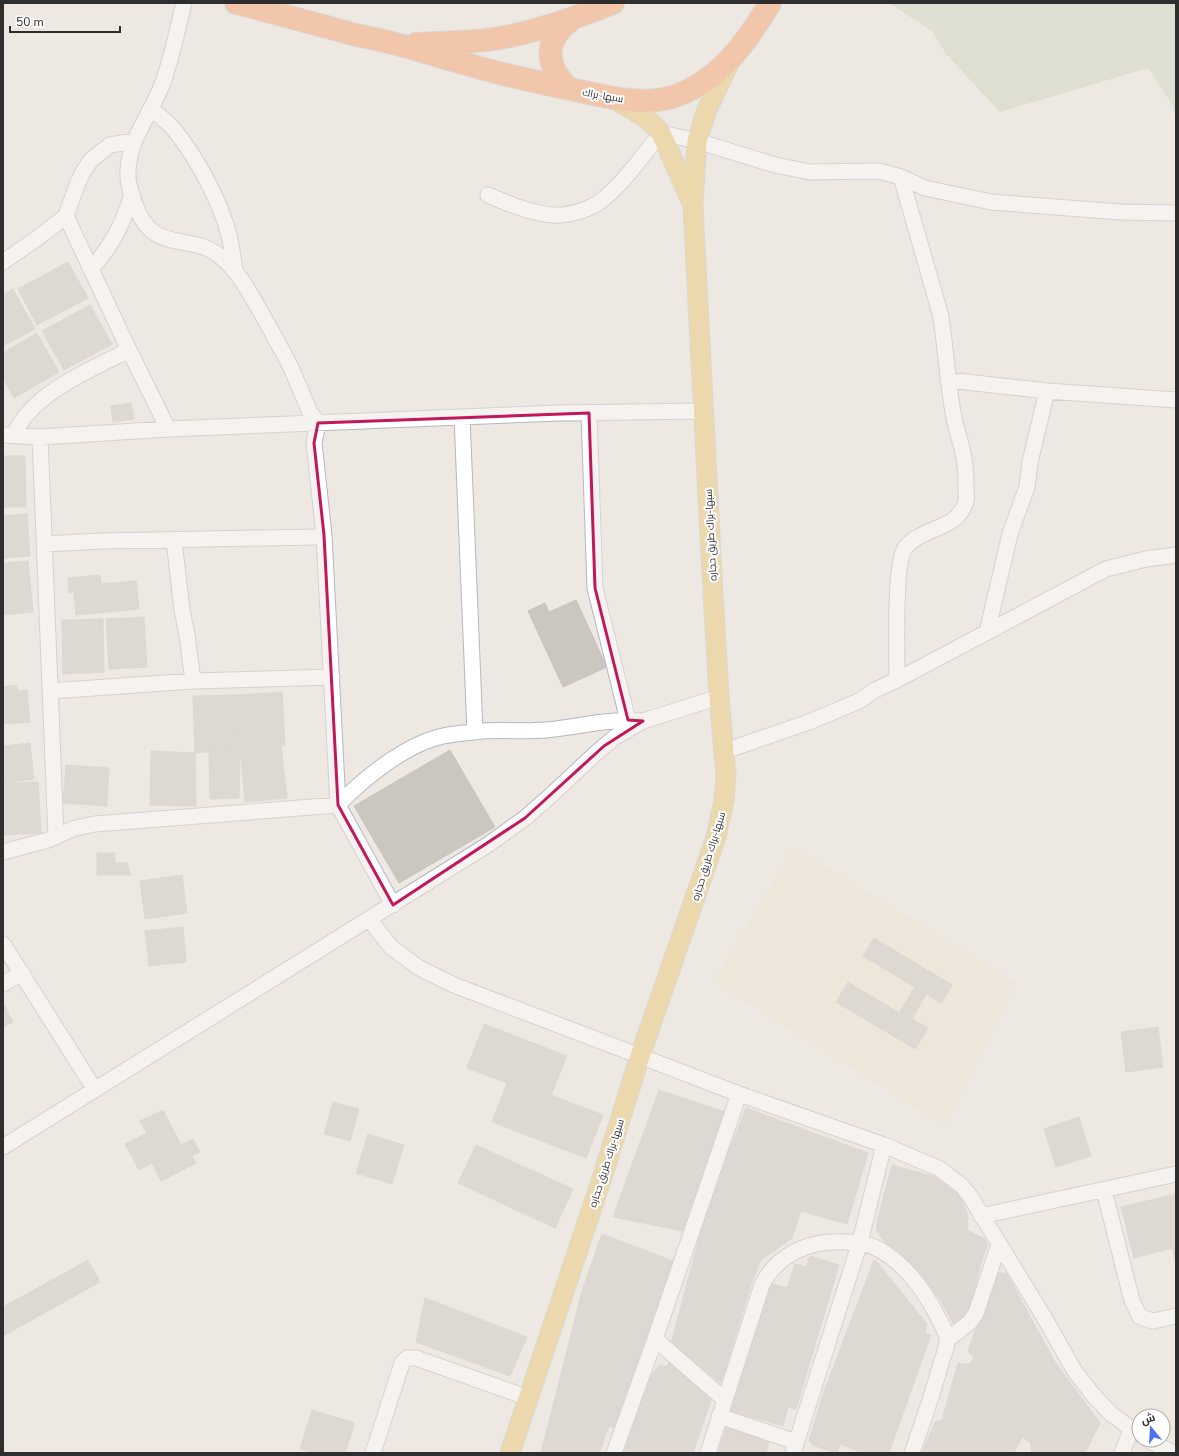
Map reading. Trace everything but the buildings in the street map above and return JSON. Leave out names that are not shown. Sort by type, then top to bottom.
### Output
[{"type":"highway","name":"سبها-براك","points":[[236,3],[401,45],[537,82],[612,97],[643,100],[677,96],[707,80],[730,60],[760,21],[770,3]]},
{"type":"highway","name":"سبها-براك","points":[[401,45],[504,38],[572,19],[613,3]]},
{"type":"highway","points":[[568,88],[558,79],[552,66],[550,53],[553,39],[561,28],[572,19]]},
{"type":"main road","name":"سبها-براك طريق حجاره","points":[[510,1453],[640,1056],[716,837],[724,801],[726,775],[725,751],[719,697],[693,206],[697,141],[706,112],[730,60]]},
{"type":"main road","name":"سبها-براك طريق حجاره","points":[[612,97],[655,125],[661,133],[693,206]]},
{"type":"street","points":[[184,3],[162,84],[151,109],[134,140],[128,171],[128,179],[140,217],[152,231],[162,238],[201,246],[213,251],[235,271],[251,292],[273,332],[310,412],[318,423],[314,443],[324,535],[338,804],[392,904]]},
{"type":"street","points":[[151,109],[166,121],[176,133],[205,178],[217,201],[229,235],[235,271]]},
{"type":"street","points":[[488,195],[541,214],[554,215],[571,213],[588,208],[602,201],[661,133],[697,141],[775,165],[810,172],[878,171],[901,177],[925,188],[991,202],[1121,212],[1176,213]]},
{"type":"street","points":[[3,262],[66,216],[77,185],[91,160],[110,146],[134,140]]},
{"type":"street","points":[[897,680],[898,594],[901,559],[905,548],[916,538],[954,520],[961,512],[966,501],[964,454],[953,414],[940,313],[901,177]]},
{"type":"street","points":[[92,269],[120,229],[132,194]]},
{"type":"street","points":[[66,216],[168,429]]},
{"type":"street","points":[[8,435],[29,411],[43,399],[68,382],[129,350]]},
{"type":"street","points":[[948,380],[1047,391],[1176,400]]},
{"type":"street","points":[[987,632],[1010,534],[1027,487],[1030,462],[1047,391]]},
{"type":"street","points":[[8,435],[40,437],[168,429],[462,417],[703,411]]},
{"type":"street","points":[[588,413],[595,588],[635,720]]},
{"type":"street","points":[[462,417],[475,732]]},
{"type":"street","points":[[40,437],[56,837]]},
{"type":"street","points":[[44,544],[315,537],[324,535]]},
{"type":"street","points":[[174,540],[182,610],[193,681]]},
{"type":"street","points":[[725,751],[809,722],[859,701],[876,690],[1106,568],[1146,558],[1176,555]]},
{"type":"street","points":[[50,691],[193,681],[332,677]]},
{"type":"street","points":[[3,852],[56,837],[75,828],[95,824],[338,804],[357,785],[376,770],[424,742],[442,736],[475,732],[546,730],[596,722],[635,720],[719,697]]},
{"type":"street","points":[[3,1147],[489,844],[525,818],[604,746],[635,720]]},
{"type":"street","points":[[368,920],[391,947],[419,968],[454,985],[739,1094],[884,1145],[940,1169],[952,1177],[962,1186],[999,1244],[1044,1317],[1074,1370],[1102,1405],[1131,1429]]},
{"type":"street","points":[[3,944],[95,1090]]},
{"type":"street","points":[[3,984],[22,973]]},
{"type":"street","points":[[614,1453],[655,1339],[739,1094]]},
{"type":"street","points":[[719,1416],[795,1447],[860,1242],[884,1145]]},
{"type":"street","points":[[981,1216],[1176,1174]]},
{"type":"street","points":[[1104,1190],[1132,1301],[1140,1317],[1153,1321],[1176,1316]]},
{"type":"street","points":[[708,1453],[762,1284],[770,1271],[784,1258],[805,1246],[836,1241],[860,1242],[880,1250],[905,1270],[930,1302],[947,1340]]},
{"type":"street","points":[[912,1453],[930,1404],[947,1340],[962,1329],[973,1318],[980,1303],[999,1244]]},
{"type":"street","points":[[655,1339],[725,1400]]},
{"type":"street","points":[[373,1453],[402,1363],[407,1358],[416,1358],[529,1398]]},
{"type":"street","points":[[1122,1453],[1131,1438]]},
{"type":"street","points":[[1163,1448],[1172,1453]]},
{"type":"highlighted area","points":[[589,413],[595,588],[628,720],[643,721],[604,746],[525,818],[393,905],[338,805],[324,535],[314,443],[318,423]]},
{"type":"shaded area","points":[[794,847],[1017,983],[945,1126],[713,982]]},
{"type":"green space","points":[[889,3],[1176,3],[1176,124],[1173,106],[1148,68],[1000,112],[946,54],[932,31]]}]
